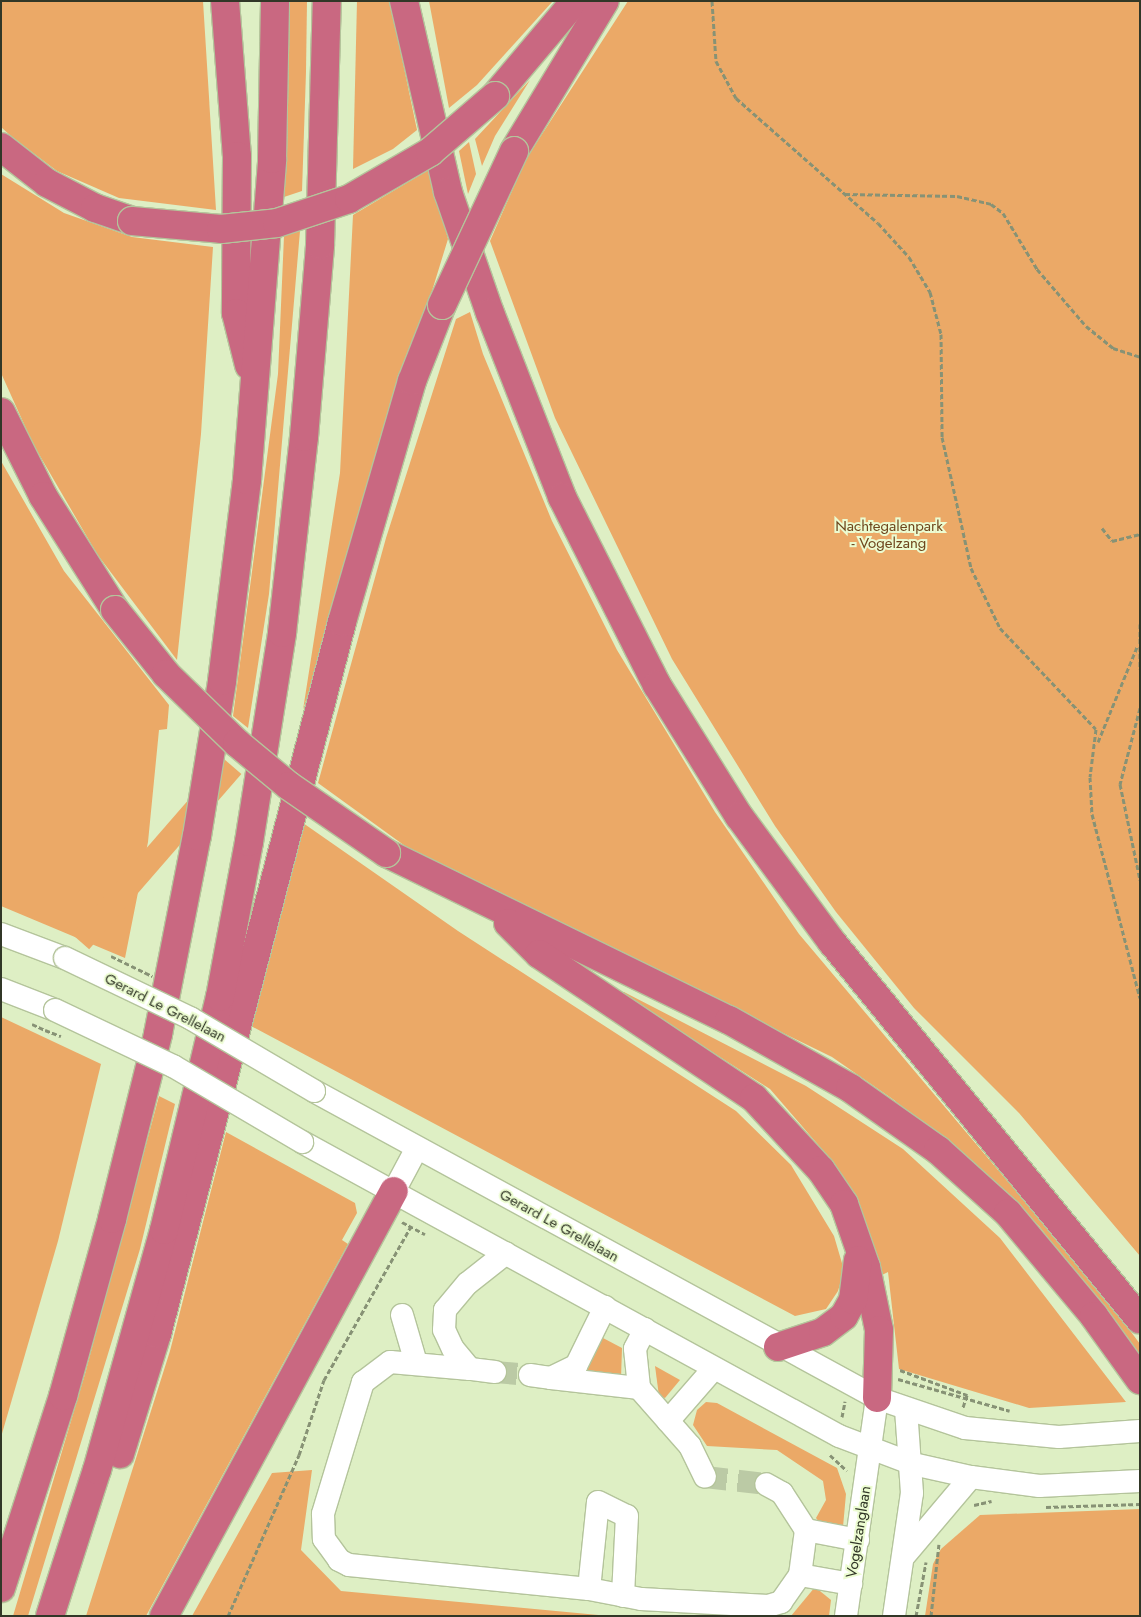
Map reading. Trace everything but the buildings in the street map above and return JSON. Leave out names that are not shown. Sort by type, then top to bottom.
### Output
[{"type":"highway","points":[[225,1],[237,156],[236,312],[255,389]]},
{"type":"highway","points":[[1,1588],[63,1396],[158,1034],[222,681],[255,389],[272,159],[275,1]]},
{"type":"highway","points":[[50,1616],[97,1470],[164,1230],[220,997],[249,842],[282,633],[304,437],[320,245],[327,1]]},
{"type":"highway","points":[[404,1],[448,192],[490,313],[562,496],[657,685],[739,816],[832,942],[1140,1319]]},
{"type":"highway","points":[[1,148],[47,183],[95,208],[132,221],[221,229],[277,223],[349,199],[430,152],[495,96],[575,1]]},
{"type":"highway","points":[[70,1616],[158,1334],[344,613],[412,381],[442,305],[514,151],[605,1]]},
{"type":"highway","points":[[1,412],[43,496],[115,610],[166,674],[237,743],[289,786],[386,853],[497,911],[789,1051],[938,1150],[1008,1213],[1094,1316],[1140,1380]]},
{"type":"highway","points":[[497,911],[539,954],[729,1080],[777,1118],[822,1170],[844,1204],[859,1240],[873,1294],[879,1378]]},
{"type":"highway","points":[[164,1616],[394,1191]]},
{"type":"highway","points":[[778,1346],[823,1332],[844,1316],[853,1300],[859,1240]]},
{"type":"street","name":"Gerard Le Grellelaan","points":[[1,934],[190,1018],[416,1148],[847,1384],[879,1378],[906,1409],[958,1427],[1080,1436],[1140,1431]]},
{"type":"street","points":[[1,989],[173,1066],[302,1142],[839,1436],[913,1464],[971,1478],[1039,1486],[1096,1485],[1140,1481]]},
{"type":"street","points":[[394,1191],[416,1148]]},
{"type":"street","points":[[470,1369],[444,1330],[445,1310],[468,1283],[506,1254]]},
{"type":"street","points":[[605,1308],[576,1366],[540,1376],[639,1388]]},
{"type":"street","points":[[402,1315],[416,1363]]},
{"type":"street","points":[[644,1329],[636,1349],[639,1388],[690,1446],[705,1478]]},
{"type":"street","points":[[495,1372],[390,1362],[363,1382],[323,1514],[324,1539],[331,1551],[349,1565],[589,1589],[623,1596],[768,1606],[781,1602],[800,1575],[806,1530],[782,1493],[766,1484]]},
{"type":"street","points":[[668,1421],[714,1368]]},
{"type":"street","name":"Vogelzanglaan","points":[[846,1616],[871,1448],[879,1378]]},
{"type":"street","points":[[894,1616],[904,1556],[913,1464],[906,1409]]},
{"type":"street","points":[[904,1556],[971,1478]]},
{"type":"street","points":[[589,1589],[598,1502],[626,1516],[623,1596]]},
{"type":"street","points":[[806,1530],[858,1540]]},
{"type":"street","points":[[800,1575],[851,1584]]},
{"type":"path","points":[[712,1],[716,61],[736,98],[844,194],[909,257],[937,312],[943,353],[942,437],[980,593],[1015,648],[1089,717],[1098,742]]},
{"type":"path","points":[[844,194],[957,196],[991,204],[1003,213],[1037,269],[1086,326],[1113,348],[1140,357]]},
{"type":"path","points":[[1102,528],[1112,541],[1140,534]]},
{"type":"path","points":[[1140,624],[1137,647],[1098,742],[1090,777],[1092,814],[1140,998]]},
{"type":"path","points":[[1137,647],[1140,669]]},
{"type":"path","points":[[1140,708],[1120,784],[1140,880]]},
{"type":"path","points":[[29,1023],[63,1038]]},
{"type":"path","points":[[228,1616],[286,1488],[324,1380],[422,1207]]},
{"type":"path","points":[[879,1378],[967,1395],[958,1427]]},
{"type":"path","points":[[879,1378],[1014,1412]]},
{"type":"path","points":[[836,1459],[847,1384]]},
{"type":"path","points":[[965,1511],[984,1501],[997,1501]]},
{"type":"path","points":[[1037,1507],[1103,1507],[1140,1504]]},
{"type":"path","points":[[931,1549],[939,1538],[931,1616]]},
{"type":"path","points":[[916,1616],[928,1554]]},
{"type":"green space","points":[[1,1],[203,1],[216,210],[119,198],[57,171],[1,127]]},
{"type":"green space","points":[[290,1],[307,1],[306,72],[302,191],[284,197]]},
{"type":"green space","points":[[357,1],[390,1],[417,130],[393,149],[353,169]]},
{"type":"green space","points":[[429,1],[553,1],[477,85],[449,108]]},
{"type":"green space","name":"Nachtegalenpark - Vogelzang","points":[[628,1],[1140,1],[1140,1256],[1019,1113],[914,1008],[836,912],[775,826],[672,659],[555,418],[490,241],[526,159]]},
{"type":"green space","points":[[530,80],[495,136],[482,166],[475,139]]},
{"type":"green space","points":[[469,142],[476,174],[468,194],[459,151]]},
{"type":"green space","points":[[430,169],[448,239],[303,710],[340,473],[353,215]]},
{"type":"green space","points":[[1,174],[64,213],[132,237],[213,247],[201,434],[177,660],[97,554],[33,444],[1,373]]},
{"type":"green space","points":[[300,231],[269,594],[248,728],[233,716],[278,374],[284,236]]},
{"type":"green space","points":[[470,312],[483,354],[552,521],[617,650],[715,812],[799,934],[1105,1297],[1140,1344],[1140,1357],[1039,1226],[894,1100],[832,1057],[412,851],[318,783],[386,538],[456,319]]},
{"type":"green space","points":[[1,461],[64,571],[169,705],[167,729],[159,730],[148,842],[125,958],[1,906]]},
{"type":"green space","points":[[224,759],[241,774],[89,949],[72,934]]},
{"type":"green space","points":[[303,823],[458,931],[736,1111],[791,1165],[834,1236],[844,1270],[838,1291],[826,1309],[795,1316],[251,1026]]},
{"type":"green space","points":[[624,992],[806,1086],[903,1149],[1000,1238],[1126,1402],[1029,1408],[899,1369],[888,1272],[882,1275],[855,1196],[833,1162],[770,1089],[620,993]]},
{"type":"green space","points":[[1,1017],[101,1064],[58,1241],[1,1437]]},
{"type":"green space","points":[[159,1096],[175,1104],[140,1249],[28,1616],[13,1616],[85,1374]]},
{"type":"green space","points":[[226,1132],[355,1203],[357,1213],[342,1240],[348,1244],[146,1616],[86,1616],[170,1351]]},
{"type":"green space","points":[[603,1338],[622,1348],[621,1378],[576,1374]]},
{"type":"green space","points":[[655,1366],[680,1380],[665,1398],[659,1396]]},
{"type":"green space","points":[[706,1402],[717,1403],[837,1468],[846,1494],[843,1527],[822,1526],[816,1518],[826,1500],[823,1481],[777,1450],[707,1446],[693,1425],[697,1410]]},
{"type":"green space","points":[[312,1470],[301,1550],[341,1591],[609,1616],[192,1616],[272,1473]]},
{"type":"green space","points":[[1140,1509],[1140,1616],[925,1616],[933,1564],[941,1549],[980,1515]]},
{"type":"green space","points":[[815,1587],[831,1600],[829,1616],[791,1616]]},
{"type":"tunnel","points":[[495,1372],[530,1375]]},
{"type":"tunnel","points":[[705,1477],[766,1484]]}]
